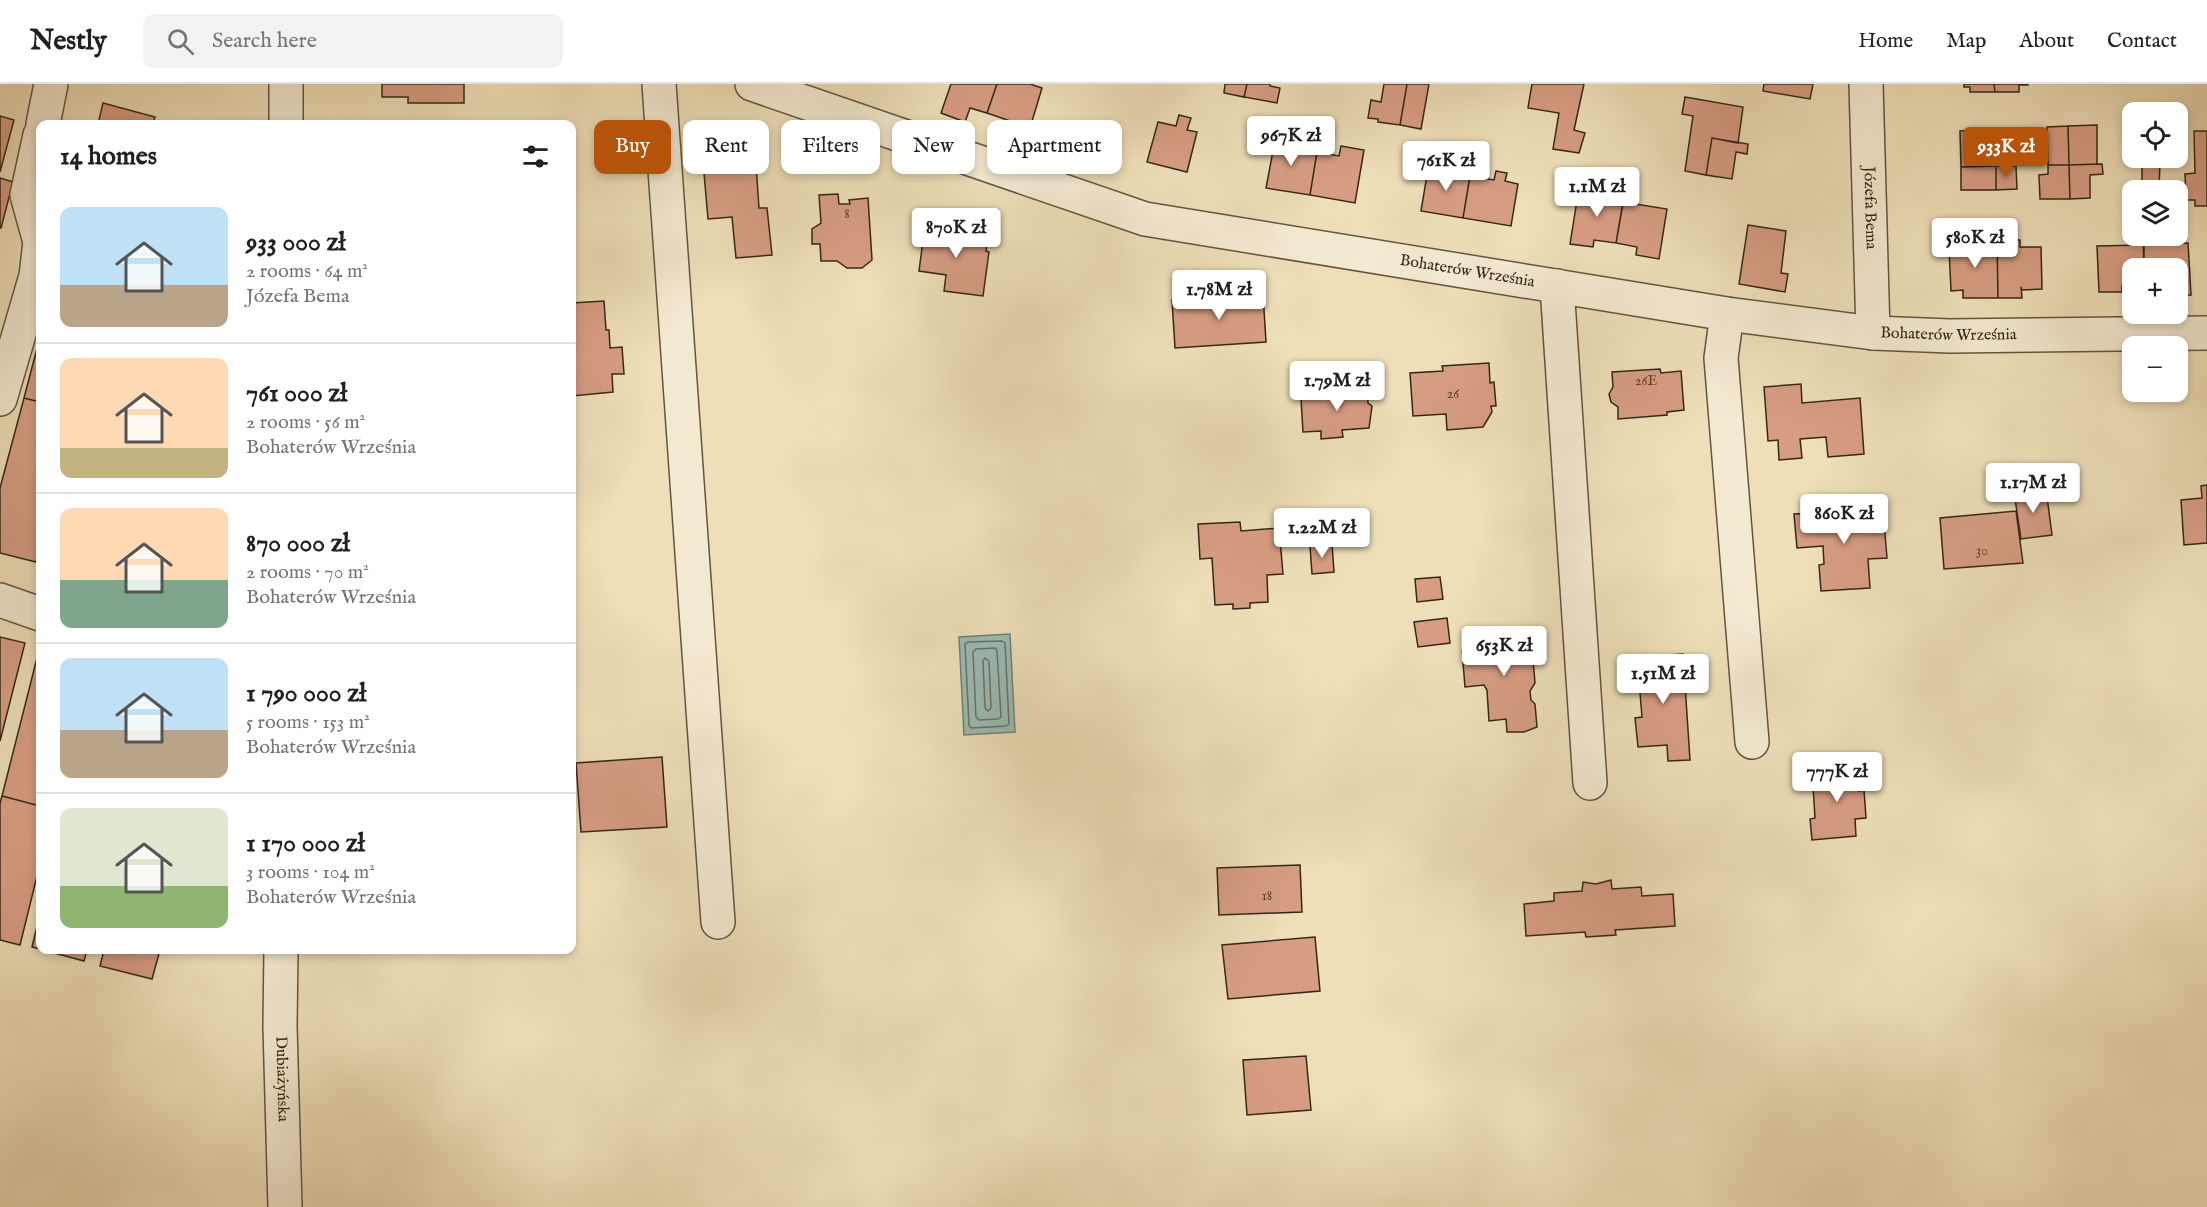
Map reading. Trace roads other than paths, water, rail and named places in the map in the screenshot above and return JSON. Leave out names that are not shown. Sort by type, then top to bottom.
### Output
[{"type":"street","points":[[44,120],[51,84]]},
{"type":"street","points":[[286,84],[286,120]]},
{"type":"street","points":[[659,84],[718,922]]},
{"type":"street","name":"Bohaterów Września","points":[[752,84],[1145,219],[1727,314],[1873,333],[1950,336],[2207,333]]},
{"type":"street","name":"Józefa Bema","points":[[1866,84],[1873,333]]},
{"type":"street","points":[[36,153],[27,195],[36,228]]},
{"type":"street","points":[[0,399],[36,276]]},
{"type":"street","points":[[1557,286],[1590,783]]},
{"type":"street","points":[[1727,314],[1721,358],[1752,742]]},
{"type":"street","points":[[0,600],[36,613]]},
{"type":"street","name":"Dubiażyńska","points":[[281,954],[280,1026],[285,1207]]},
{"type":"water","points":[[1010,634],[1015,732],[964,735],[959,637]]}]
